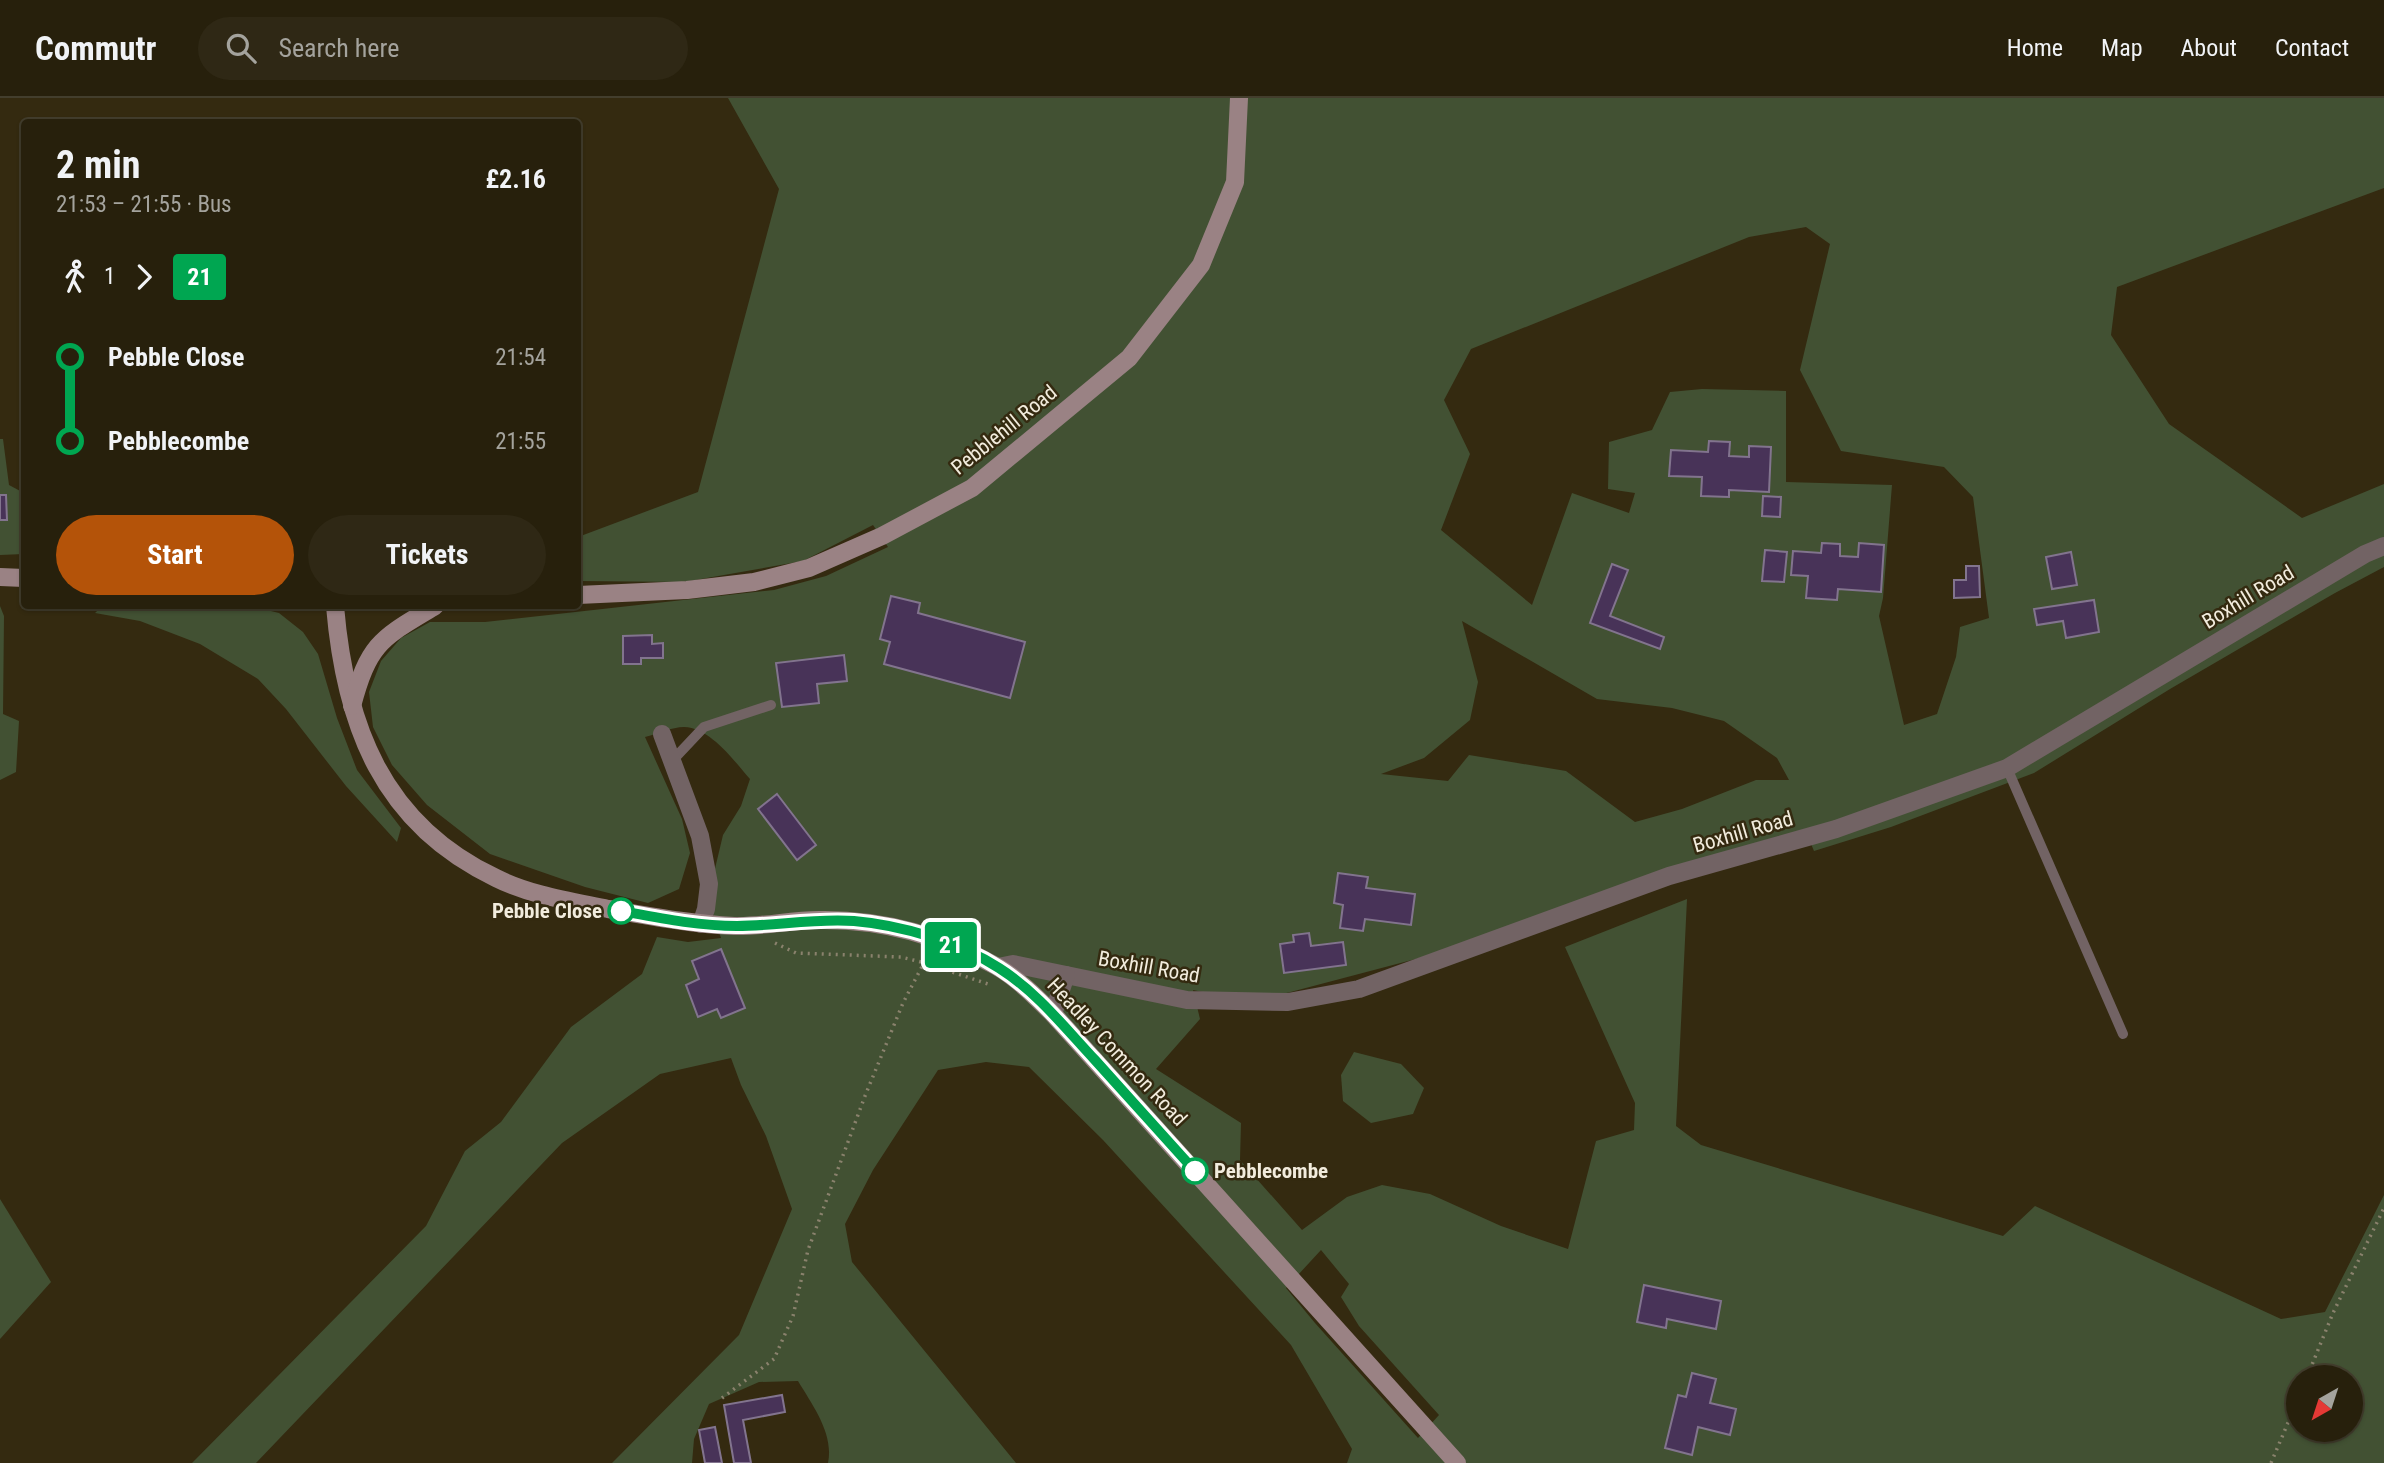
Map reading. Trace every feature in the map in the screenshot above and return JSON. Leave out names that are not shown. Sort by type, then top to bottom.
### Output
[{"type":"main road","name":"Pebblehill Road","points":[[581,595],[687,590],[754,582],[809,568],[882,536],[972,488],[1129,358],[1201,265],[1235,182],[1239,98]]},
{"type":"main road","points":[[0,577],[21,578]]},
{"type":"main road","name":"Headley Common Road","points":[[335,609],[351,709],[370,756],[395,797],[425,832],[459,858],[497,879],[535,893],[635,914],[701,924],[738,926],[817,920],[854,921],[897,927],[936,939],[998,967],[1033,994],[1053,1014],[1457,1463]]},
{"type":"main road","points":[[351,709],[362,674],[379,643],[390,633],[430,609]]},
{"type":"street","name":"Boxhill Road","points":[[998,967],[1013,964],[1187,1000],[1288,1002],[1359,989],[1669,876],[1836,830],[2007,768],[2365,554],[2384,546]]},
{"type":"street","points":[[662,734],[700,836],[709,884],[701,924]]},
{"type":"street","name":"Boxhill Road","points":[[1053,1014],[1066,975]]},
{"type":"lane","points":[[672,761],[705,727],[771,705]]},
{"type":"lane","points":[[2007,768],[2123,1034]]},
{"type":"path","points":[[723,1398],[774,1359],[793,1316],[807,1250],[865,1096],[903,1003],[936,939]]},
{"type":"path","points":[[773,942],[796,953],[901,957],[999,987]]},
{"type":"path","points":[[2312,1365],[2333,1313],[2384,1208]]},
{"type":"path","points":[[2271,1463],[2286,1427]]},
{"type":"green space","points":[[728,98],[2384,98],[2384,188],[2117,287],[2111,335],[2169,424],[2302,518],[2384,484],[2384,567],[2170,689],[2034,773],[1891,827],[1814,851],[1806,832],[1427,956],[1283,994],[1222,996],[1193,990],[1200,1019],[1156,1069],[1241,1123],[1240,1160],[1302,1230],[1347,1197],[1382,1185],[1430,1194],[1501,1226],[1568,1249],[1596,1141],[1634,1130],[1635,1103],[1565,947],[1687,899],[1676,1126],[1701,1145],[2003,1236],[2035,1206],[2281,1319],[2325,1312],[2384,1195],[2384,1463],[1347,1463],[1352,1449],[1291,1345],[1103,1140],[1029,1067],[986,1062],[938,1070],[873,1170],[845,1224],[852,1262],[1016,1463],[828,1463],[825,1431],[798,1381],[759,1382],[709,1404],[694,1439],[692,1463],[612,1463],[739,1335],[792,1209],[766,1136],[731,1058],[660,1074],[562,1143],[256,1463],[192,1463],[426,1226],[465,1151],[501,1122],[571,1027],[642,974],[657,937],[688,942],[721,938],[708,898],[723,835],[741,806],[750,779],[713,739],[684,727],[645,737],[682,819],[690,853],[679,889],[648,903],[585,887],[490,854],[427,805],[392,765],[373,727],[369,692],[381,661],[401,638],[430,622],[485,622],[774,590],[826,576],[888,547],[873,525],[803,561],[684,582],[581,581],[581,536],[698,492],[779,189]],"holes":[[[1806,227],[1830,244],[1800,370],[1841,451],[1944,467],[1973,497],[1989,618],[1960,627],[1956,657],[1937,714],[1904,725],[1879,616],[1883,598],[1892,485],[1786,482],[1786,391],[1702,389],[1670,392],[1652,430],[1609,442],[1608,489],[1635,493],[1629,513],[1572,493],[1532,605],[1441,530],[1470,454],[1444,400],[1471,349],[1749,237]],[[1462,621],[1597,699],[1672,708],[1724,721],[1777,758],[1789,780],[1756,780],[1682,809],[1635,822],[1566,771],[1469,755],[1448,781],[1381,774],[1424,758],[1470,720],[1478,682]],[[1321,1250],[1349,1284],[1341,1297],[1359,1326],[1439,1415],[1418,1438],[1286,1288]]]},
{"type":"green space","points":[[0,439],[3,439],[9,485],[21,491],[21,554],[0,555]]},
{"type":"green space","points":[[0,606],[4,616],[3,714],[19,721],[16,772],[0,780]]},
{"type":"green space","points":[[99,609],[263,609],[279,613],[303,632],[318,654],[337,718],[357,770],[401,828],[397,842],[346,786],[286,709],[258,679],[200,644],[140,621],[95,613]]},
{"type":"green space","points":[[1354,1052],[1401,1064],[1424,1088],[1413,1114],[1371,1123],[1343,1101],[1341,1075]]},
{"type":"green space","points":[[0,1199],[51,1282],[0,1339]]},
{"type":"building","points":[[1709,441],[1730,442],[1729,456],[1749,457],[1749,446],[1771,447],[1769,492],[1729,490],[1729,497],[1701,496],[1702,477],[1669,476],[1671,450],[1708,452]]},
{"type":"building","points":[[0,495],[6,495],[7,520],[0,520]]},
{"type":"building","points":[[1763,496],[1781,497],[1780,517],[1762,516]]},
{"type":"building","points":[[1822,543],[1840,544],[1840,556],[1858,557],[1859,543],[1884,545],[1881,592],[1838,589],[1837,600],[1806,598],[1808,576],[1791,575],[1793,551],[1821,553]]},
{"type":"building","points":[[1765,550],[1787,552],[1784,582],[1762,581]]},
{"type":"building","points":[[2071,552],[2077,585],[2052,589],[2046,557]]},
{"type":"building","points":[[1612,564],[1628,570],[1610,616],[1664,637],[1660,649],[1590,623]]},
{"type":"building","points":[[1966,566],[1979,566],[1980,597],[1954,598],[1954,580],[1966,580]]},
{"type":"building","points":[[891,596],[920,603],[918,613],[1025,642],[1010,698],[884,664],[890,642],[880,639]]},
{"type":"building","points":[[2094,600],[2099,632],[2066,638],[2063,621],[2037,625],[2034,609]]},
{"type":"building","points":[[652,635],[652,644],[663,643],[663,658],[641,658],[641,664],[623,664],[623,636]]},
{"type":"building","points":[[844,655],[847,681],[817,684],[819,703],[782,707],[776,663]]},
{"type":"building","points":[[777,794],[816,845],[797,860],[758,809]]},
{"type":"building","points":[[1338,873],[1368,877],[1366,888],[1415,894],[1411,925],[1365,919],[1363,931],[1340,928],[1343,905],[1334,903]]},
{"type":"building","points":[[1309,933],[1311,946],[1343,942],[1346,965],[1284,973],[1280,944],[1294,942],[1293,935]]},
{"type":"building","points":[[721,949],[745,1008],[721,1018],[717,1009],[698,1017],[686,985],[699,979],[692,961]]},
{"type":"building","points":[[1644,1285],[1721,1301],[1716,1329],[1667,1319],[1666,1328],[1637,1322]]},
{"type":"building","points":[[1692,1373],[1716,1379],[1710,1403],[1736,1409],[1730,1435],[1698,1427],[1692,1455],[1665,1448],[1678,1395],[1686,1397]]},
{"type":"building","points":[[782,1395],[785,1412],[743,1420],[751,1463],[734,1463],[724,1405]]},
{"type":"building","points":[[715,1427],[722,1463],[705,1463],[699,1430]]},
{"type":"bus line","name":"21","points":[[621,911],[701,924],[738,926],[817,920],[854,921],[897,927],[936,939],[968,953],[998,967],[1033,994],[1195,1171]]},
{"type":"place","name":"Pebble Close","points":[[621,911]]},
{"type":"place","name":"Pebblecombe","points":[[1195,1171]]}]
